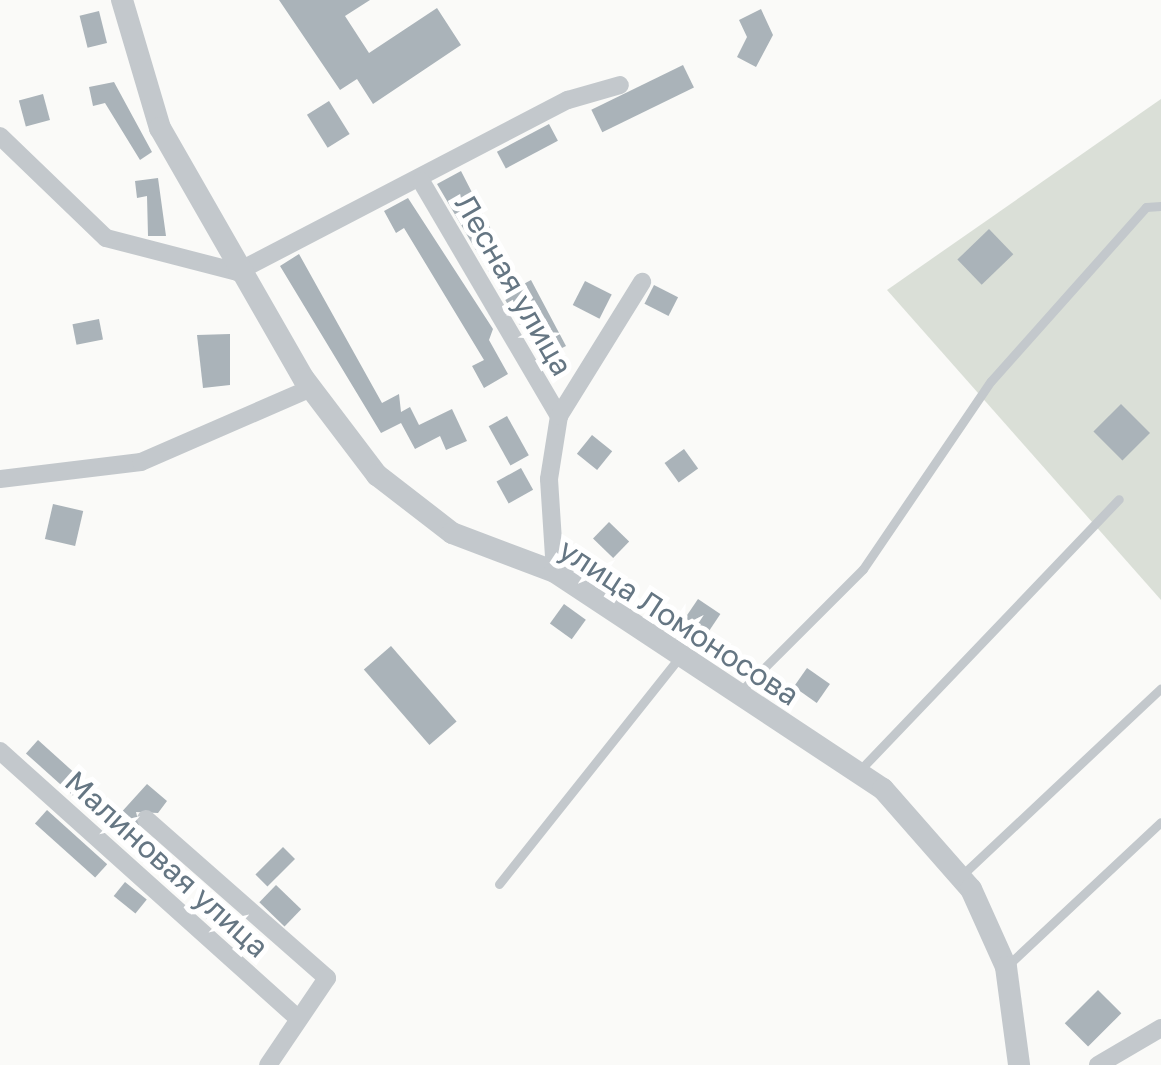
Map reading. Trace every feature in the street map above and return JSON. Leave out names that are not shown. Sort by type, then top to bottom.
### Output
[{"type":"street","name":"улица Ломоносова","points":[[122,0],[160,128],[237,272],[311,388],[376,475],[452,533],[555,572],[857,772],[937,840],[962,876],[1006,966],[1019,1065]]},
{"type":"street","points":[[0,136],[106,238],[237,272],[421,181],[568,100],[620,86]]},
{"type":"street","name":"Лесная улица","points":[[421,181],[559,416]]},
{"type":"street","points":[[555,572],[549,480],[559,416],[642,282]]},
{"type":"street","points":[[0,479],[142,462],[311,388]]},
{"type":"street","name":"Малиновая улица","points":[[0,751],[298,1018]]},
{"type":"street","points":[[146,819],[328,978],[268,1065]]},
{"type":"street","points":[[1098,1065],[1161,1028]]},
{"type":"lane","points":[[737,695],[863,569],[991,381],[1146,207],[1161,206]]},
{"type":"lane","points":[[857,772],[1119,499]]},
{"type":"lane","points":[[499,884],[680,656]]},
{"type":"lane","points":[[962,876],[1161,688]]},
{"type":"lane","points":[[1006,966],[1161,822]]},
{"type":"shaded area","points":[[1161,99],[1161,600],[887,290]]},
{"type":"building","points":[[279,0],[370,0],[345,16],[369,53],[437,8],[461,45],[373,104],[357,79],[340,90]]},
{"type":"building","points":[[761,9],[773,35],[756,67],[737,57],[747,37],[739,20]]},
{"type":"building","points":[[99,11],[107,43],[88,48],[80,16]]},
{"type":"building","points":[[683,65],[694,87],[602,132],[591,110]]},
{"type":"building","points":[[114,82],[152,152],[140,160],[105,103],[93,106],[89,87]]},
{"type":"building","points":[[43,94],[50,120],[26,127],[19,100]]},
{"type":"building","points":[[329,101],[350,134],[328,148],[307,115]]},
{"type":"building","points":[[549,124],[558,141],[506,168],[497,152]]},
{"type":"building","points":[[461,171],[520,286],[531,280],[566,346],[540,359],[437,184]]},
{"type":"building","points":[[158,178],[166,236],[148,236],[147,196],[137,198],[135,181]]},
{"type":"building","points":[[408,198],[493,329],[489,340],[508,374],[484,388],[472,366],[484,360],[404,228],[396,233],[384,211]]},
{"type":"building","points":[[989,229],[1013,254],[982,285],[957,260]]},
{"type":"building","points":[[299,254],[382,403],[399,394],[401,412],[410,407],[419,425],[452,409],[467,441],[446,450],[440,436],[415,449],[401,423],[381,433],[280,266]]},
{"type":"building","points":[[585,281],[612,295],[599,319],[573,305]]},
{"type":"building","points":[[654,285],[678,297],[669,316],[644,304]]},
{"type":"building","points":[[99,319],[103,340],[77,345],[72,324]]},
{"type":"building","points":[[230,334],[230,385],[203,388],[197,335]]},
{"type":"building","points":[[1121,404],[1150,433],[1122,461],[1093,432]]},
{"type":"building","points":[[507,416],[529,455],[510,466],[489,426]]},
{"type":"building","points":[[592,435],[612,451],[597,470],[577,454]]},
{"type":"building","points":[[684,449],[698,468],[679,483],[665,463]]},
{"type":"building","points":[[521,468],[533,490],[509,503],[497,482]]},
{"type":"building","points":[[53,504],[83,511],[75,546],[45,539]]},
{"type":"building","points":[[609,522],[629,541],[613,558],[593,539]]},
{"type":"building","points":[[698,599],[720,614],[708,633],[685,618]]},
{"type":"building","points":[[564,604],[586,620],[572,639],[550,623]]},
{"type":"building","points":[[391,646],[457,721],[429,745],[364,670]]},
{"type":"building","points":[[807,668],[830,684],[817,703],[794,687]]},
{"type":"building","points":[[38,740],[92,788],[79,802],[26,753]]},
{"type":"building","points":[[147,784],[167,801],[158,813],[136,812],[141,832],[129,846],[108,827]]},
{"type":"building","points":[[47,810],[107,864],[95,878],[35,823]]},
{"type":"building","points":[[159,847],[181,867],[169,881],[146,861]]},
{"type":"building","points":[[283,847],[295,859],[267,887],[255,875]]},
{"type":"building","points":[[125,882],[147,900],[135,914],[114,896]]},
{"type":"building","points":[[276,885],[301,909],[285,927],[259,902]]},
{"type":"building","points":[[207,892],[268,943],[254,959],[194,908]]},
{"type":"building","points":[[1098,990],[1121,1013],[1088,1047],[1065,1023]]}]
